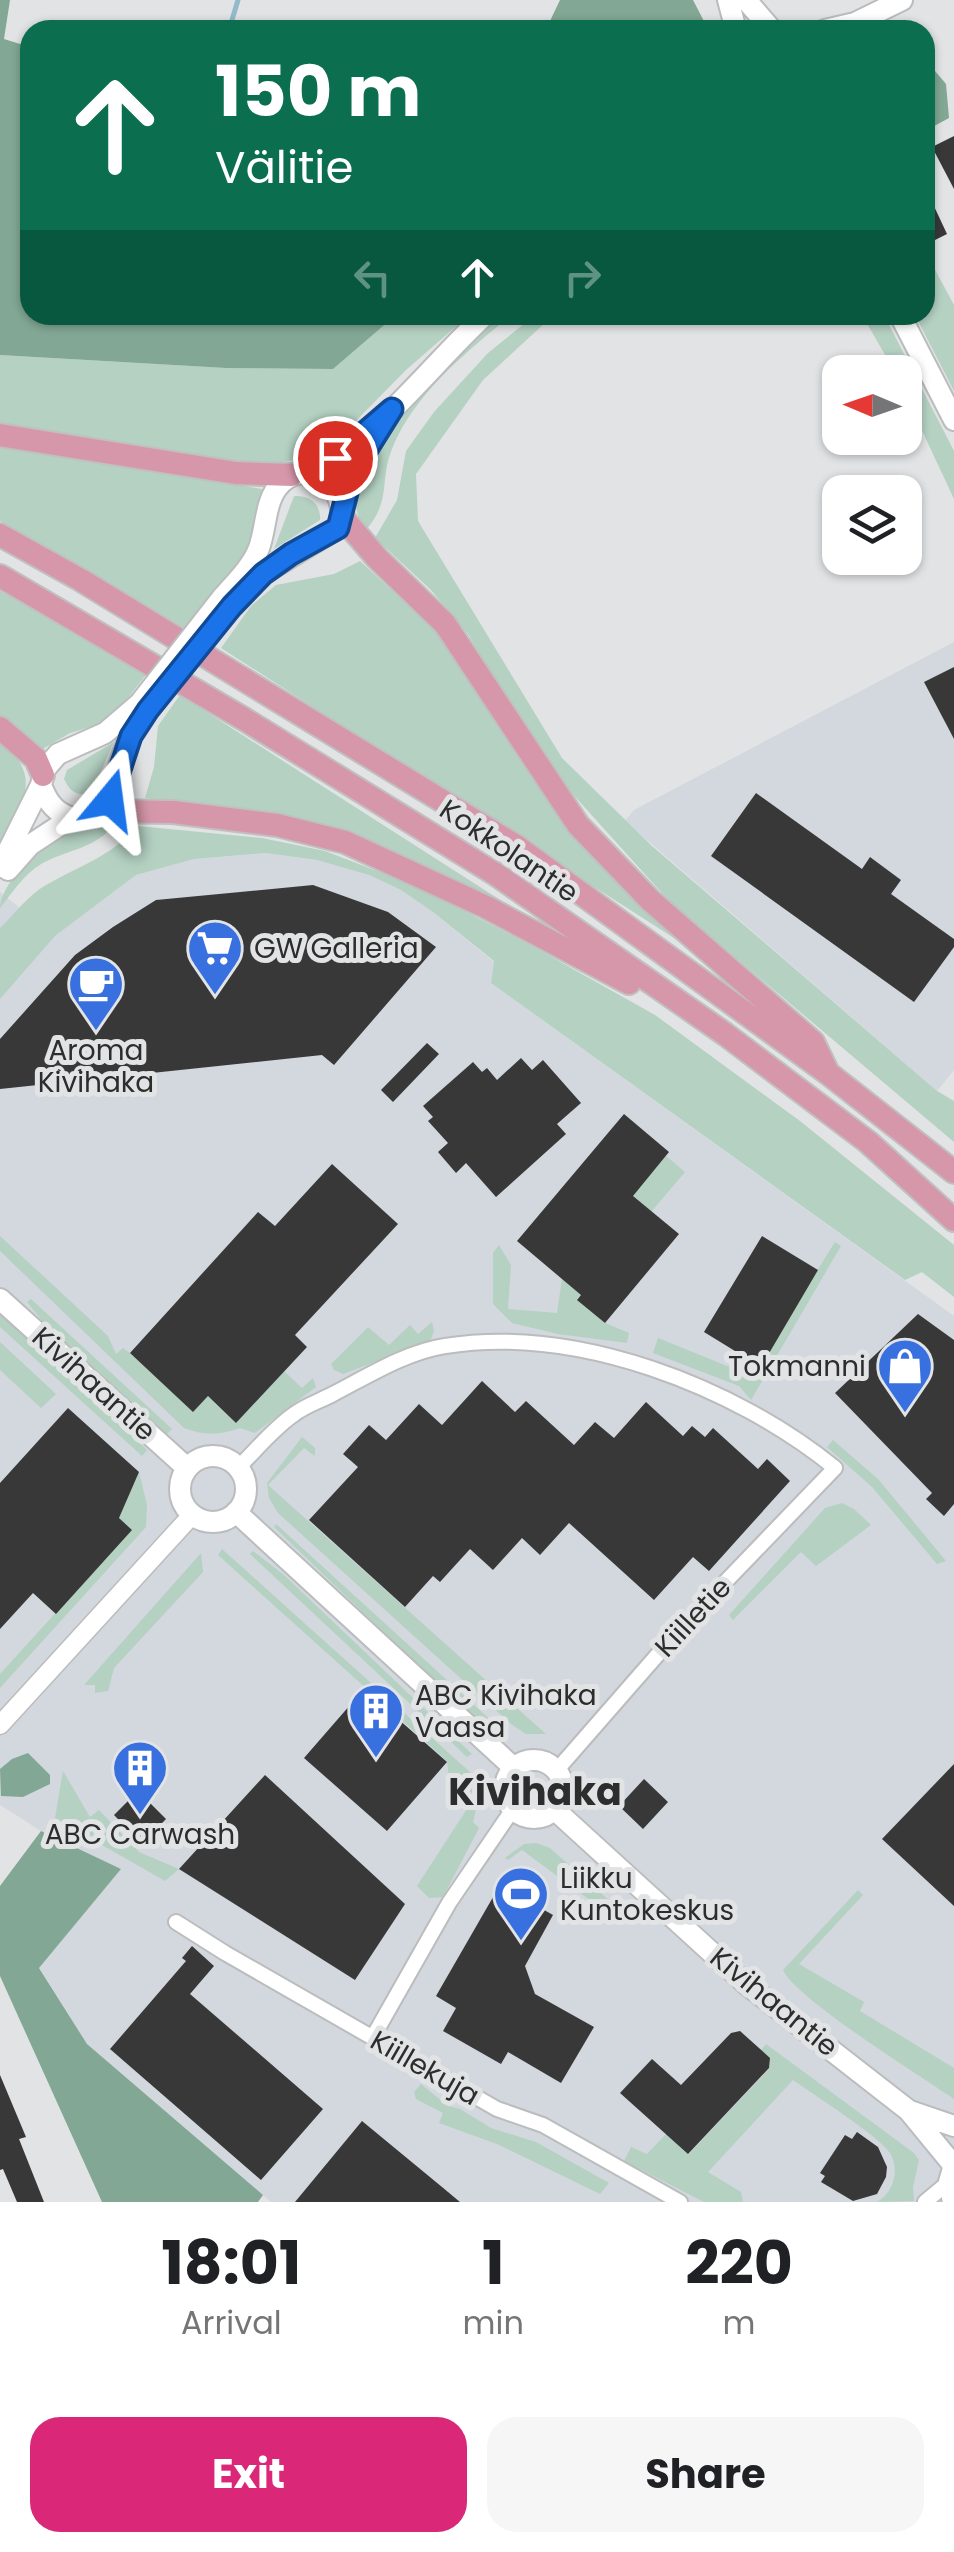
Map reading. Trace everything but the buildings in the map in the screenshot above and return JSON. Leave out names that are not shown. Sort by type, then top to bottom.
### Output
[{"type":"highway","points":[[0,435],[236,473],[302,474]]},
{"type":"highway","points":[[342,510],[377,558],[445,624],[578,825],[650,900],[813,1042],[829,1074]]},
{"type":"highway","name":"Kokkolantie","points":[[0,535],[81,580],[516,846],[829,1074],[954,1172]]},
{"type":"highway","name":"Kokkolantie","points":[[0,576],[228,709],[497,875],[725,1034],[868,1142],[954,1220]]},
{"type":"highway","points":[[0,728],[36,759],[42,780]]},
{"type":"highway","points":[[100,811],[208,816],[277,825],[344,842],[486,907],[725,1034]]},
{"type":"main road","points":[[746,0],[763,20]]},
{"type":"main road","points":[[860,20],[902,0]]},
{"type":"main road","points":[[880,20],[902,0]]},
{"type":"main road","points":[[0,879],[30,845],[71,818],[100,811],[110,800],[144,706],[227,602],[252,562],[278,486],[335,458],[392,409],[475,325]]},
{"type":"main road","points":[[905,325],[954,420]]},
{"type":"main road","points":[[227,602],[291,554],[331,534],[352,473],[392,409]]},
{"type":"main road","points":[[302,474],[331,484],[342,510]]},
{"type":"main road","points":[[0,867],[58,754],[105,733],[144,706]]},
{"type":"main road","points":[[42,780],[50,804],[71,818]]},
{"type":"main road","name":"Kivihaantie","points":[[0,1300],[187,1468]]},
{"type":"main road","points":[[218,1456],[238,1468],[246,1485],[236,1512],[229,1518],[210,1522],[192,1515],[181,1498],[187,1468],[206,1457],[218,1456]]},
{"type":"main road","points":[[236,1512],[514,1768]]},
{"type":"main road","points":[[531,1760],[556,1771],[561,1778],[562,1795],[554,1810],[529,1817],[508,1802],[506,1784],[514,1768],[531,1760]]},
{"type":"main road","name":"Kivihaantie","points":[[554,1810],[745,1983],[908,2110],[954,2126]]},
{"type":"main road","name":"Kivihaantie","points":[[908,2110],[952,2179]]},
{"type":"street","name":"Kiilletie","points":[[238,1468],[292,1415],[372,1372],[441,1346],[494,1343],[594,1352],[702,1388],[777,1426],[835,1468],[680,1629],[556,1771]]},
{"type":"street","points":[[0,1725],[192,1515]]},
{"type":"street","points":[[373,2038],[449,1903],[514,1809]]},
{"type":"street","name":"Kiillekuja","points":[[176,1922],[497,2109],[543,2125],[680,2202]]},
{"type":"street","points":[[925,2202],[952,2179]]},
{"type":"shaded area","points":[[954,642],[954,1070],[937,1091],[625,821],[634,810]]},
{"type":"shaded area","points":[[266,853],[317,860],[369,875],[401,890],[494,962],[491,983],[954,1316],[954,2202],[271,2202],[87,2044],[39,1967],[121,1869],[41,1831],[0,1805],[0,892],[55,936],[136,875],[194,859]]},
{"type":"green space","points":[[0,0],[10,0],[4,39],[20,44],[20,325],[384,325],[333,369],[226,368],[0,355]]},
{"type":"green space","points":[[560,0],[693,0],[703,20],[550,20]]},
{"type":"green space","points":[[935,71],[946,84],[949,118],[935,126]]},
{"type":"green space","points":[[935,270],[954,305],[954,391],[920,325],[935,325]]},
{"type":"green space","points":[[384,325],[458,325],[406,370],[329,448],[306,458],[271,464],[227,462],[0,425],[0,355],[226,368],[333,369]]},
{"type":"green space","points":[[492,325],[500,325],[460,359],[413,410],[392,449],[379,509],[366,530],[357,513],[356,499],[364,473],[396,424]]},
{"type":"green space","points":[[523,325],[543,325],[483,380],[416,474],[418,521],[562,758],[652,846],[937,1091],[954,1101],[954,1142],[670,902],[543,761],[468,634],[430,589],[375,538],[397,500],[406,451],[434,412],[488,353]]},
{"type":"green space","points":[[868,325],[889,325],[905,355],[885,355]]},
{"type":"green space","points":[[922,389],[954,451],[954,499],[922,430]]},
{"type":"green space","points":[[0,446],[262,489],[252,538],[230,580],[186,629],[0,521]]},
{"type":"green space","points":[[294,496],[313,502],[319,509],[320,520],[274,549]]},
{"type":"green space","points":[[360,561],[436,631],[525,768],[576,836],[685,945],[221,648],[251,606],[276,585],[334,574]]},
{"type":"green space","points":[[0,591],[147,673],[100,724],[70,733],[41,750],[0,716]]},
{"type":"green space","points":[[180,695],[535,926],[331,827],[145,798],[154,767],[158,726]]},
{"type":"green space","points":[[0,742],[22,766],[25,790],[0,843]]},
{"type":"green space","points":[[114,742],[91,794],[71,790],[64,779],[67,770]]},
{"type":"green space","points":[[115,824],[91,843],[38,866],[0,908],[7,887],[35,852],[65,829]]},
{"type":"green space","points":[[138,826],[262,838],[325,851],[416,886],[655,1015],[800,1121],[954,1245],[954,1297],[922,1272],[905,1280],[491,983],[494,961],[433,912],[401,890],[369,875],[317,860],[266,853],[194,859],[136,875],[55,936],[0,999],[0,928],[40,889],[106,853]]},
{"type":"green space","points":[[666,1156],[685,1172],[577,1299],[605,1323],[629,1333],[627,1343],[512,1323],[493,1304],[493,1253],[499,1245],[511,1265],[508,1309],[557,1313],[562,1279]]},
{"type":"green space","points":[[0,1236],[108,1336],[116,1354],[123,1348],[130,1353],[193,1411],[208,1396],[236,1423],[284,1371],[302,1388],[313,1378],[316,1387],[255,1433],[240,1428],[212,1434],[184,1428],[0,1251]]},
{"type":"green space","points":[[835,1242],[841,1246],[751,1400],[739,1386],[653,1353],[658,1338],[752,1376]]},
{"type":"green space","points":[[31,1299],[172,1429],[167,1434],[52,1333],[27,1302]]},
{"type":"green space","points":[[0,1313],[147,1450],[142,1456],[0,1327]]},
{"type":"green space","points":[[432,1322],[430,1341],[343,1374],[331,1364],[368,1327],[389,1345],[410,1325],[418,1334]]},
{"type":"green space","points":[[0,1342],[56,1394],[41,1408],[0,1370]]},
{"type":"green space","points":[[302,1437],[315,1448],[315,1456],[304,1448],[268,1485],[546,1734],[526,1734],[511,1724],[278,1513],[269,1498],[267,1483]]},
{"type":"green space","points":[[833,1440],[878,1479],[946,1561],[937,1564],[872,1487],[827,1447]]},
{"type":"green space","points":[[139,1472],[147,1505],[146,1527],[0,1688],[0,1674],[131,1530],[119,1518]]},
{"type":"green space","points":[[842,1503],[871,1525],[816,1566],[801,1552],[733,1620],[729,1615],[825,1508]]},
{"type":"green space","points":[[276,1524],[495,1724],[490,1730],[274,1527]]},
{"type":"green space","points":[[222,1549],[471,1773],[480,1792],[473,1822],[479,1828],[443,1897],[429,1898],[417,1886],[474,1798],[449,1778],[447,1761],[218,1555]]},
{"type":"green space","points":[[253,1551],[284,1575],[472,1754],[467,1757],[250,1554]]},
{"type":"green space","points":[[201,1553],[203,1572],[114,1668],[108,1691],[95,1693],[95,1685],[84,1685]]},
{"type":"green space","points":[[28,1753],[50,1775],[50,1784],[23,1797],[1,1796],[0,1769]]},
{"type":"green space","points":[[63,1771],[90,1817],[99,1810],[139,1852],[179,1869],[165,1881],[55,1818]]},
{"type":"green space","points":[[41,1831],[121,1869],[39,1968],[87,2044],[263,2195],[258,2202],[102,2202],[0,1976],[0,1886]]},
{"type":"green space","points":[[524,1844],[550,1848],[612,1903],[602,1909],[522,1850],[508,1860],[505,1858]]},
{"type":"green space","points":[[858,1890],[863,1895],[799,1964],[864,2002],[860,2011],[954,2068],[954,2099],[834,2017],[783,1970]]},
{"type":"green space","points":[[766,2044],[914,2153],[919,2160],[914,2201],[877,2202],[888,2193],[894,2180],[895,2166],[890,2153],[793,2080],[708,2172],[741,2192],[743,2202],[704,2202],[624,2161],[631,2147],[647,2154],[666,2134],[689,2154],[769,2069],[770,2058],[761,2050]]},
{"type":"green space","points":[[421,2084],[448,2106],[491,2128],[536,2142],[609,2183],[600,2194],[497,2144],[439,2123],[443,2113],[416,2099],[414,2092]]},
{"type":"waterway","points":[[232,20],[238,0]]},
{"type":"place","name":"GW Galleria","points":[[215,997]]},
{"type":"place","name":"Aroma Kivihaka","points":[[96,1033]]},
{"type":"place","name":"Tokmanni","points":[[905,1415]]},
{"type":"place","name":"ABC Kivihaka Vaasa","points":[[376,1760]]},
{"type":"place","name":"ABC Carwash","points":[[140,1817]]},
{"type":"place","name":"Liikku Kuntokeskus","points":[[521,1943]]},
{"type":"district","name":"Kivihaka","points":[[535,1791]]},
{"type":"route","points":[[110,800],[131,736],[232,606],[263,574],[338,528],[346,485],[392,409],[335,458]]}]
